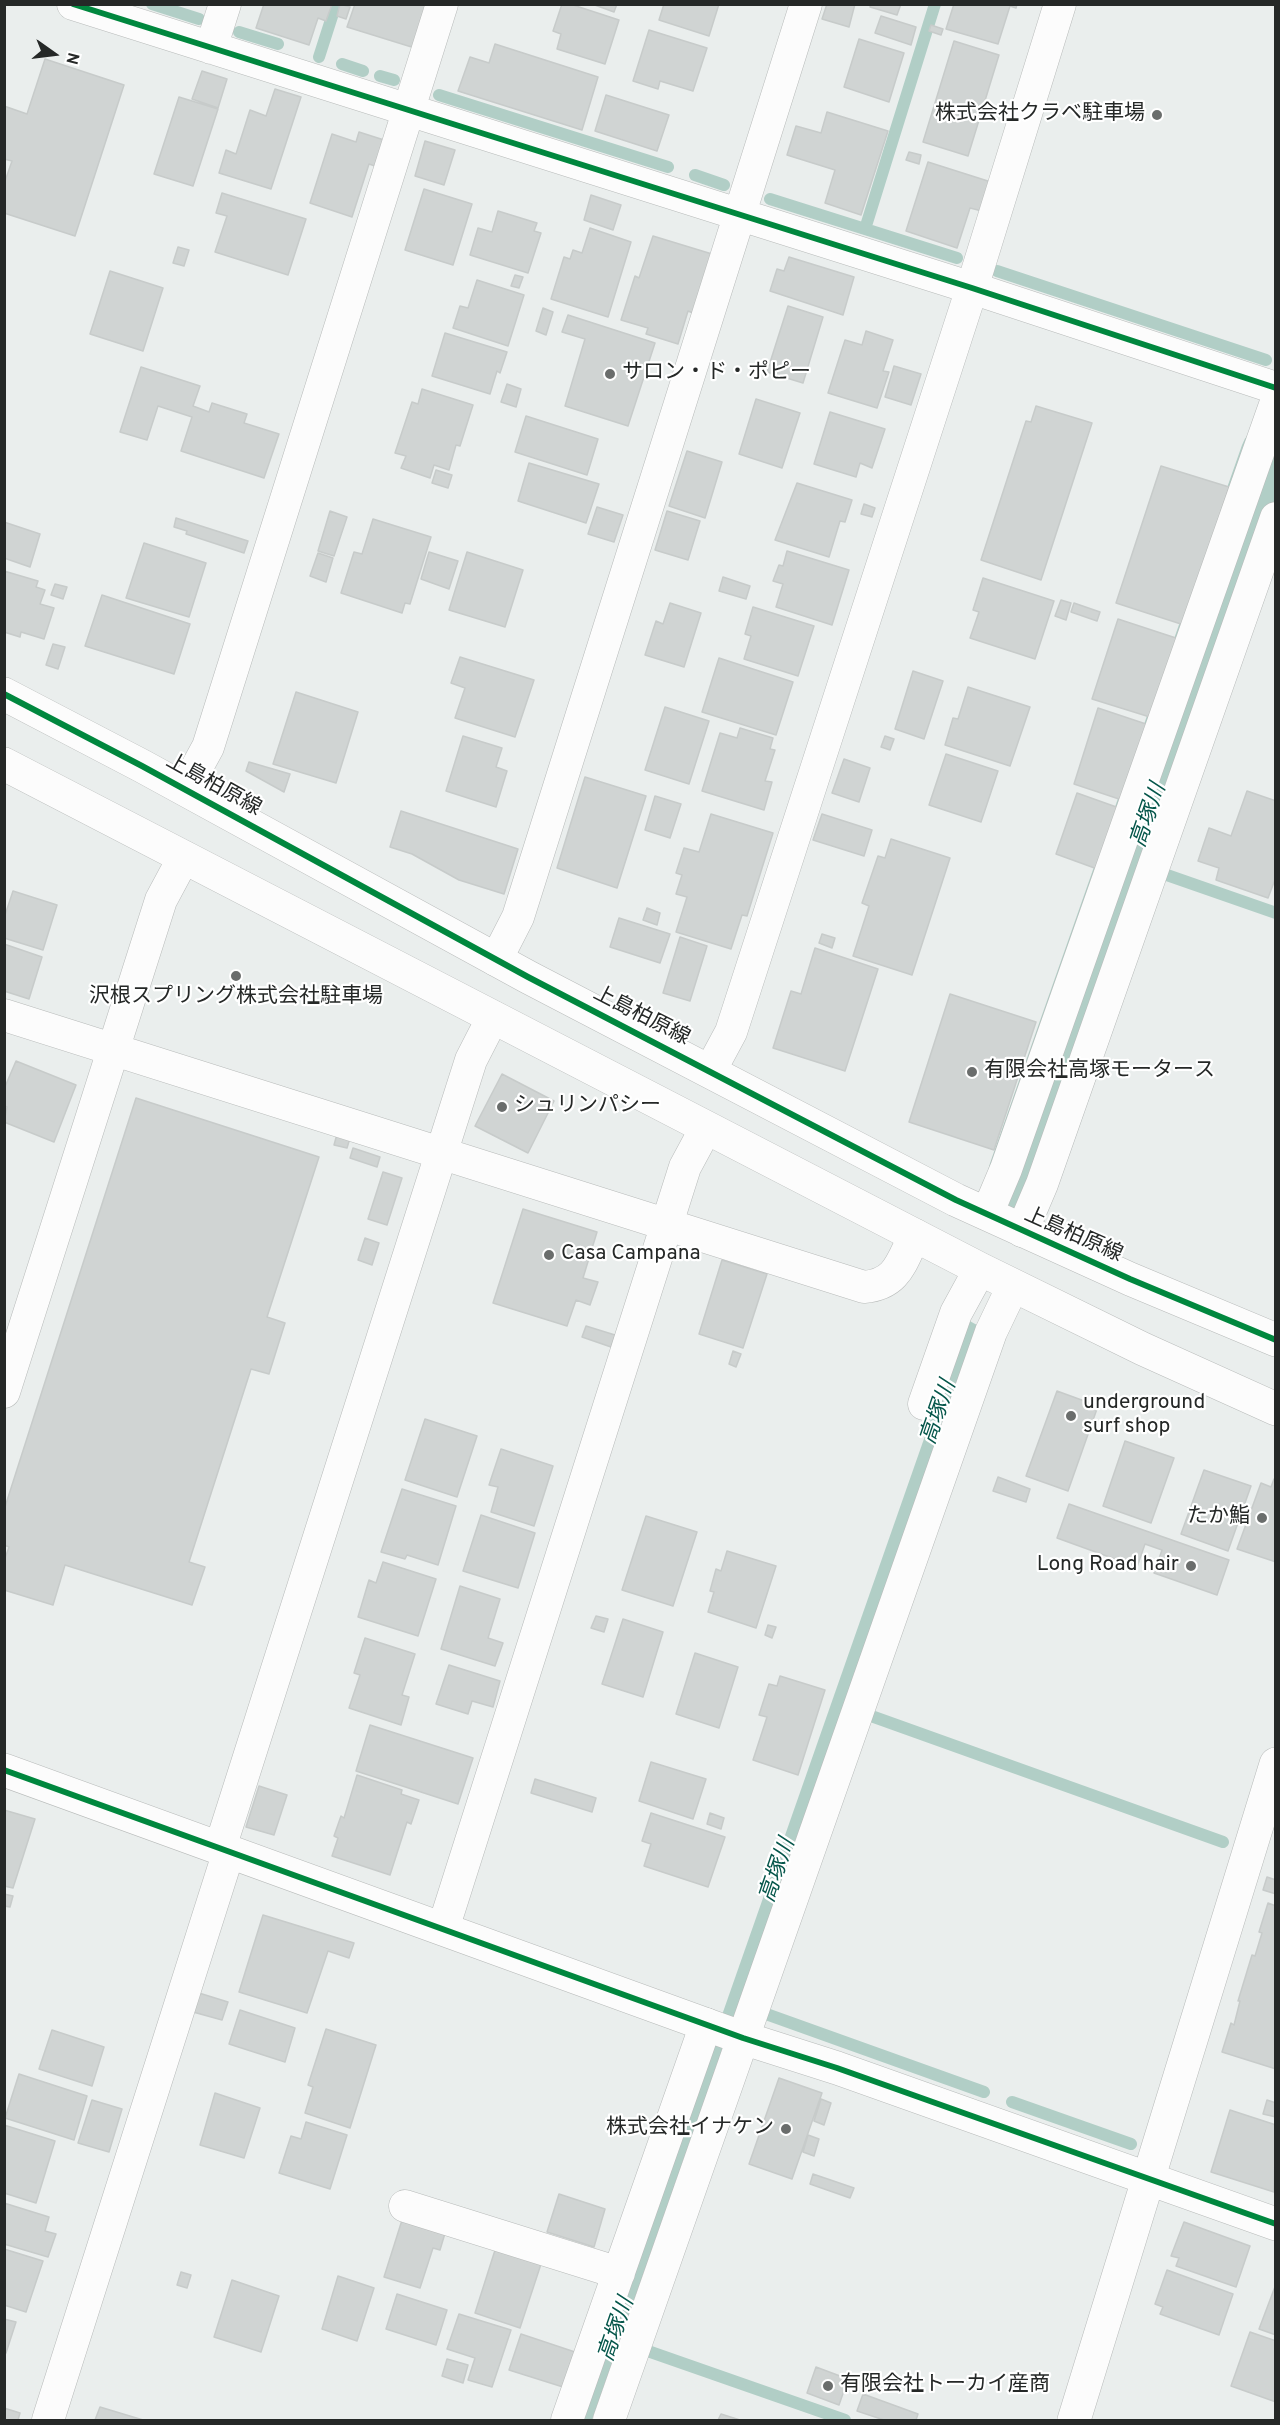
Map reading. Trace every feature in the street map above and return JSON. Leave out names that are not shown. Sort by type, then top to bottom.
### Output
[{"type":"street","points":[[73,4],[972,288],[1275,388]]},
{"type":"street","points":[[211,48],[225,4]]},
{"type":"street","points":[[185,789],[208,747],[442,4]]},
{"type":"street","points":[[496,960],[518,917],[806,4]]},
{"type":"street","points":[[710,1071],[731,1032],[972,288],[1060,4]]},
{"type":"street","points":[[987,1214],[1006,1169],[1275,402]]},
{"type":"street","points":[[1022,1231],[1042,1184],[1275,518]]},
{"type":"street","name":"上島柏原線","points":[[4,694],[185,789],[496,960],[987,1214],[1275,1340]]},
{"type":"street","points":[[4,764],[1013,1286],[1275,1409]]},
{"type":"street","points":[[4,1392],[161,900],[184,857]]},
{"type":"street","points":[[4,1015],[864,1287],[879,1286],[892,1278],[915,1235]]},
{"type":"street","points":[[48,2421],[441,1153],[471,1060],[493,1017]]},
{"type":"street","points":[[443,1929],[686,1167],[706,1128]]},
{"type":"street","points":[[924,1404],[956,1313],[980,1269]]},
{"type":"street","points":[[567,2421],[619,2273],[724,2031],[991,1332],[1013,1286]]},
{"type":"street","points":[[1074,2421],[1275,1764]]},
{"type":"street","points":[[4,1770],[724,2031],[837,2068],[1275,2224]]},
{"type":"street","points":[[609,2421],[724,2031]]},
{"type":"street","points":[[405,2206],[619,2273]]},
{"type":"water","points":[[966,1319],[977,1325],[592,2420],[580,2420]]},
{"type":"building","points":[[264,4],[332,4],[326,21],[318,18],[309,45],[256,28]]},
{"type":"building","points":[[340,4],[350,7],[346,19],[337,16]]},
{"type":"building","points":[[355,4],[432,4],[418,49],[347,27]]},
{"type":"building","points":[[562,4],[570,4],[619,20],[605,64],[557,49],[561,34],[553,31]]},
{"type":"building","points":[[592,4],[617,4],[614,12]]},
{"type":"building","points":[[664,4],[719,4],[709,36],[659,20]]},
{"type":"building","points":[[827,4],[855,4],[849,27],[822,19]]},
{"type":"building","points":[[871,4],[901,4],[897,15],[870,7]]},
{"type":"building","points":[[954,4],[1017,4],[1016,8],[1010,6],[998,44],[946,29]]},
{"type":"building","points":[[881,16],[916,27],[911,45],[875,33]]},
{"type":"building","points":[[931,25],[943,29],[941,35],[929,31]]},
{"type":"building","points":[[649,30],[707,48],[693,91],[660,81],[658,89],[633,81]]},
{"type":"building","points":[[859,39],[904,53],[889,102],[844,87]]},
{"type":"building","points":[[954,41],[999,55],[968,156],[923,142]]},
{"type":"building","points":[[495,44],[598,77],[582,130],[458,91],[470,57],[489,63]]},
{"type":"building","points":[[45,59],[124,85],[75,236],[4,213],[4,184],[12,161],[4,159],[4,106],[27,114]]},
{"type":"building","points":[[202,71],[227,79],[218,108],[192,99]]},
{"type":"building","points":[[275,89],[301,97],[271,189],[219,173],[226,150],[236,154],[250,110],[266,116]]},
{"type":"building","points":[[606,95],[669,115],[657,151],[595,131]]},
{"type":"building","points":[[179,97],[218,109],[193,186],[154,174]]},
{"type":"building","points":[[827,112],[888,131],[861,215],[825,203],[835,170],[787,155],[796,126],[821,133]]},
{"type":"building","points":[[359,132],[384,140],[375,166],[369,164],[352,217],[310,203],[332,134],[356,142]]},
{"type":"building","points":[[425,141],[455,150],[444,185],[415,176]]},
{"type":"building","points":[[909,152],[921,155],[919,164],[906,160]]},
{"type":"building","points":[[928,162],[991,182],[982,211],[970,208],[957,248],[906,231]]},
{"type":"building","points":[[424,189],[472,204],[453,265],[405,250]]},
{"type":"building","points":[[222,193],[306,219],[288,275],[215,252],[227,216],[216,213]]},
{"type":"building","points":[[591,195],[621,205],[613,230],[584,220]]},
{"type":"building","points":[[498,211],[537,223],[534,231],[541,233],[528,273],[470,255],[478,228],[492,232]]},
{"type":"building","points":[[590,228],[631,242],[608,317],[551,299],[564,257],[570,259],[573,250],[582,253]]},
{"type":"building","points":[[653,236],[712,254],[693,313],[688,311],[678,344],[646,334],[648,328],[621,320],[635,276],[639,278]]},
{"type":"building","points":[[178,247],[189,250],[184,266],[173,263]]},
{"type":"building","points":[[789,257],[854,277],[843,315],[770,291],[777,269],[784,271]]},
{"type":"building","points":[[110,271],[163,288],[143,351],[90,334]]},
{"type":"building","points":[[515,275],[523,277],[519,288],[511,286]]},
{"type":"building","points":[[477,280],[524,295],[508,346],[453,328],[460,306],[468,308]]},
{"type":"building","points":[[788,306],[823,317],[803,383],[767,372]]},
{"type":"building","points":[[543,308],[553,312],[546,335],[536,331]]},
{"type":"building","points":[[568,315],[655,343],[628,426],[565,406],[585,339],[562,332]]},
{"type":"building","points":[[866,331],[893,340],[883,371],[889,372],[877,408],[828,393],[845,340],[862,345]]},
{"type":"building","points":[[445,333],[507,352],[500,373],[497,371],[490,394],[432,376]]},
{"type":"building","points":[[894,366],[921,374],[911,405],[885,397]]},
{"type":"building","points":[[141,367],[200,386],[193,406],[209,412],[212,403],[247,414],[244,423],[279,434],[264,478],[181,451],[192,417],[158,406],[147,440],[120,432]]},
{"type":"building","points":[[507,384],[521,389],[516,407],[501,402]]},
{"type":"building","points":[[422,389],[473,405],[460,446],[456,445],[449,470],[434,465],[430,478],[401,468],[406,456],[395,453],[412,402],[418,404]]},
{"type":"building","points":[[756,399],[800,413],[782,468],[739,454]]},
{"type":"building","points":[[1036,406],[1092,423],[1041,580],[981,560],[1026,421],[1031,422]]},
{"type":"building","points":[[830,412],[885,429],[872,468],[860,463],[856,477],[814,464]]},
{"type":"building","points":[[526,416],[598,439],[587,475],[515,452]]},
{"type":"building","points":[[687,451],[722,462],[705,518],[669,506]]},
{"type":"building","points":[[529,463],[599,484],[586,523],[518,501]]},
{"type":"building","points":[[1161,466],[1229,487],[1184,625],[1116,603]]},
{"type":"building","points":[[436,470],[452,475],[448,488],[432,483]]},
{"type":"building","points":[[797,483],[852,500],[845,522],[840,521],[829,557],[775,540]]},
{"type":"building","points":[[864,504],[875,508],[872,517],[861,514]]},
{"type":"building","points":[[597,507],[623,515],[614,542],[588,534]]},
{"type":"building","points":[[330,511],[347,517],[334,556],[318,551]]},
{"type":"building","points":[[667,511],[700,521],[688,560],[655,550]]},
{"type":"building","points":[[176,518],[248,541],[244,553],[186,534],[187,531],[174,527]]},
{"type":"building","points":[[373,519],[431,537],[410,604],[405,603],[402,613],[341,593],[354,552],[362,554]]},
{"type":"building","points":[[4,522],[40,534],[30,567],[4,558]]},
{"type":"building","points":[[144,543],[206,563],[189,617],[126,598]]},
{"type":"building","points":[[787,551],[849,570],[832,625],[776,607],[783,584],[773,581],[779,565],[783,566]]},
{"type":"building","points":[[429,552],[458,561],[449,589],[421,579]]},
{"type":"building","points":[[467,552],[523,570],[505,627],[449,610]]},
{"type":"building","points":[[318,553],[333,558],[326,582],[310,576]]},
{"type":"building","points":[[4,571],[38,581],[36,587],[45,590],[40,604],[54,608],[44,639],[21,632],[20,637],[4,632]]},
{"type":"building","points":[[723,577],[750,586],[746,599],[719,591]]},
{"type":"building","points":[[983,578],[1054,601],[1035,659],[970,638],[979,612],[973,610]]},
{"type":"building","points":[[55,584],[67,587],[63,599],[51,595]]},
{"type":"building","points":[[102,595],[190,624],[174,674],[85,646]]},
{"type":"building","points":[[1061,600],[1071,603],[1066,620],[1055,616]]},
{"type":"building","points":[[670,603],[701,613],[684,667],[645,655],[656,621],[663,624]]},
{"type":"building","points":[[1074,603],[1100,612],[1097,621],[1071,612]]},
{"type":"building","points":[[753,607],[814,626],[798,676],[744,659],[751,636],[745,634]]},
{"type":"building","points":[[1118,619],[1179,639],[1153,718],[1092,699]]},
{"type":"building","points":[[53,644],[65,647],[58,669],[46,665]]},
{"type":"building","points":[[460,657],[534,680],[515,737],[455,718],[465,688],[451,683]]},
{"type":"building","points":[[719,658],[793,682],[776,735],[702,712]]},
{"type":"building","points":[[913,671],[943,681],[924,739],[895,729]]},
{"type":"building","points":[[968,687],[1030,707],[1010,766],[945,745],[953,718],[958,719]]},
{"type":"building","points":[[296,692],[358,712],[336,783],[273,764]]},
{"type":"building","points":[[665,707],[709,721],[689,784],[645,770]]},
{"type":"building","points":[[1098,708],[1149,725],[1125,801],[1074,784]]},
{"type":"building","points":[[740,728],[773,738],[770,749],[775,750],[765,781],[772,782],[764,810],[702,791],[720,733],[737,738]]},
{"type":"building","points":[[463,736],[502,748],[496,767],[507,771],[496,807],[446,791]]},
{"type":"building","points":[[885,736],[894,739],[890,750],[881,747]]},
{"type":"building","points":[[946,754],[998,771],[981,822],[929,805]]},
{"type":"building","points":[[844,759],[870,768],[859,802],[832,793]]},
{"type":"building","points":[[249,762],[290,774],[284,792],[246,771]]},
{"type":"building","points":[[585,777],[646,796],[617,888],[557,868]]},
{"type":"building","points":[[1247,791],[1276,801],[1276,877],[1268,898],[1216,880],[1219,868],[1198,861],[1209,828],[1231,836]]},
{"type":"building","points":[[1077,793],[1122,809],[1100,870],[1056,854]]},
{"type":"building","points":[[655,796],[681,804],[670,838],[645,830]]},
{"type":"building","points":[[401,811],[518,849],[504,894],[459,880],[412,854],[390,847]]},
{"type":"building","points":[[711,814],[773,833],[747,916],[742,915],[731,949],[676,932],[687,897],[676,894],[682,875],[676,873],[684,848],[699,852]]},
{"type":"building","points":[[822,814],[872,830],[864,856],[813,840]]},
{"type":"building","points":[[891,839],[950,858],[912,975],[853,956],[869,906],[862,903],[878,856],[885,858]]},
{"type":"building","points":[[13,891],[57,905],[43,950],[4,938],[4,918]]},
{"type":"building","points":[[647,908],[660,913],[657,925],[643,920]]},
{"type":"building","points":[[619,918],[670,934],[660,963],[610,947]]},
{"type":"building","points":[[822,934],[835,938],[832,948],[819,943]]},
{"type":"building","points":[[680,937],[707,946],[690,1001],[663,993]]},
{"type":"building","points":[[4,944],[42,957],[29,999],[4,991]]},
{"type":"building","points":[[815,948],[878,969],[845,1071],[773,1048],[791,991],[801,994]]},
{"type":"building","name":"有限会社高塚モータース","points":[[950,994],[1036,1022],[994,1150],[909,1122]]},
{"type":"building","points":[[16,1061],[76,1085],[54,1142],[4,1122],[7,1107],[4,1106],[4,1089]]},
{"type":"building","points":[[502,1074],[554,1101],[528,1153],[475,1126]]},
{"type":"building","points":[[136,1098],[319,1157],[267,1317],[285,1323],[269,1374],[251,1369],[189,1562],[205,1567],[192,1605],[65,1565],[53,1605],[4,1590],[4,1561],[9,1547],[4,1545],[4,1510]]},
{"type":"building","points":[[337,1134],[350,1138],[347,1148],[334,1145]]},
{"type":"building","points":[[353,1148],[380,1157],[377,1167],[350,1158]]},
{"type":"building","points":[[383,1172],[402,1178],[387,1225],[368,1219]]},
{"type":"building","name":"Casa Campana","points":[[523,1209],[597,1232],[583,1278],[598,1282],[590,1305],[576,1300],[567,1326],[493,1303]]},
{"type":"building","points":[[365,1238],[379,1243],[372,1265],[358,1260]]},
{"type":"building","points":[[722,1260],[767,1274],[743,1348],[699,1334]]},
{"type":"building","points":[[586,1326],[615,1335],[611,1347],[582,1337]]},
{"type":"building","points":[[733,1351],[741,1354],[736,1367],[729,1364]]},
{"type":"building","points":[[1057,1391],[1098,1406],[1068,1491],[1026,1476]]},
{"type":"building","points":[[425,1419],[477,1436],[457,1497],[405,1480]]},
{"type":"building","points":[[1125,1441],[1174,1458],[1151,1523],[1103,1506]]},
{"type":"building","points":[[501,1449],[553,1466],[534,1526],[491,1512],[498,1487],[489,1485]]},
{"type":"building","points":[[1204,1470],[1251,1486],[1228,1551],[1181,1534]]},
{"type":"building","points":[[998,1477],[1030,1489],[1026,1502],[993,1491]]},
{"type":"building","name":"たか鮨","points":[[1274,1479],[1276,1480],[1276,1562],[1237,1549],[1261,1483],[1271,1487]]},
{"type":"building","points":[[402,1489],[456,1506],[438,1565],[407,1555],[405,1559],[381,1552]]},
{"type":"building","points":[[1069,1504],[1229,1560],[1217,1595],[1154,1573],[1162,1550],[1145,1544],[1137,1567],[1057,1538]]},
{"type":"building","points":[[481,1515],[535,1533],[518,1588],[463,1571]]},
{"type":"building","points":[[646,1516],[697,1532],[673,1606],[622,1590]]},
{"type":"building","points":[[727,1551],[776,1566],[756,1628],[708,1612],[714,1592],[710,1591],[716,1569],[721,1571]]},
{"type":"building","points":[[383,1562],[436,1579],[418,1636],[358,1617],[369,1580],[376,1583]]},
{"type":"building","points":[[460,1586],[500,1599],[488,1638],[503,1643],[495,1666],[441,1649]]},
{"type":"building","points":[[596,1616],[608,1619],[604,1632],[591,1628]]},
{"type":"building","points":[[623,1619],[663,1632],[643,1697],[602,1684]]},
{"type":"building","points":[[768,1625],[776,1627],[772,1638],[765,1635]]},
{"type":"building","points":[[365,1638],[415,1654],[402,1695],[409,1697],[401,1725],[349,1708],[360,1675],[354,1673]]},
{"type":"building","points":[[695,1653],[738,1667],[719,1728],[676,1714]]},
{"type":"building","points":[[449,1665],[500,1681],[493,1707],[472,1701],[468,1714],[436,1704]]},
{"type":"building","points":[[780,1676],[825,1690],[798,1775],[753,1760],[767,1717],[759,1715],[769,1684],[777,1686]]},
{"type":"building","points":[[370,1725],[473,1758],[458,1804],[356,1771]]},
{"type":"building","points":[[651,1762],[706,1779],[693,1819],[639,1801]]},
{"type":"building","points":[[357,1775],[402,1790],[401,1794],[419,1800],[411,1824],[407,1822],[390,1875],[332,1856],[338,1838],[334,1836],[341,1816],[344,1818]]},
{"type":"building","points":[[535,1779],[596,1798],[592,1812],[531,1793]]},
{"type":"building","points":[[259,1786],[287,1795],[274,1835],[246,1827]]},
{"type":"building","points":[[4,1810],[35,1819],[13,1888],[4,1886]]},
{"type":"building","points":[[651,1813],[725,1837],[708,1887],[644,1866],[651,1844],[642,1841]]},
{"type":"building","points":[[710,1813],[724,1818],[721,1829],[707,1824]]},
{"type":"building","points":[[1267,1877],[1276,1880],[1276,1894],[1263,1890]]},
{"type":"building","points":[[4,1894],[13,1896],[10,1907],[4,1906]]},
{"type":"building","points":[[1268,1903],[1276,1906],[1276,2069],[1222,2052],[1231,2023],[1234,2025],[1240,2001],[1238,2001],[1252,1955],[1255,1956],[1262,1933],[1259,1932]]},
{"type":"building","points":[[263,1915],[354,1943],[349,1958],[328,1951],[307,2013],[239,1992]]},
{"type":"building","points":[[199,1993],[228,2002],[222,2020],[193,2012]]},
{"type":"building","points":[[240,2010],[295,2028],[285,2062],[229,2044]]},
{"type":"building","points":[[326,2029],[376,2045],[350,2128],[305,2113],[313,2087],[308,2085]]},
{"type":"building","points":[[52,2030],[104,2047],[92,2086],[39,2069]]},
{"type":"building","points":[[19,2074],[87,2096],[74,2140],[5,2118]]},
{"type":"building","points":[[779,2078],[822,2093],[792,2179],[749,2164]]},
{"type":"building","points":[[215,2093],[260,2108],[244,2158],[200,2145]]},
{"type":"building","points":[[821,2099],[831,2103],[824,2125],[814,2121]]},
{"type":"building","points":[[92,2100],[122,2109],[109,2152],[78,2143]]},
{"type":"building","points":[[1267,2100],[1276,2103],[1276,2117],[1263,2114]]},
{"type":"building","points":[[1230,2110],[1276,2125],[1274,2192],[1211,2172]]},
{"type":"building","points":[[306,2122],[347,2135],[330,2189],[279,2173],[291,2136],[301,2139]]},
{"type":"building","points":[[4,2125],[55,2141],[36,2203],[4,2193]]},
{"type":"building","points":[[808,2135],[819,2139],[814,2156],[803,2152]]},
{"type":"building","points":[[813,2174],[854,2188],[850,2198],[810,2184]]},
{"type":"building","points":[[559,2194],[605,2209],[594,2247],[547,2232]]},
{"type":"building","points":[[4,2203],[49,2217],[45,2231],[56,2234],[48,2257],[4,2244]]},
{"type":"building","points":[[403,2217],[446,2230],[440,2250],[433,2248],[420,2288],[384,2277]]},
{"type":"building","points":[[1184,2222],[1250,2246],[1236,2287],[1176,2266],[1179,2258],[1171,2256]]},
{"type":"building","points":[[496,2247],[542,2261],[520,2328],[475,2313]]},
{"type":"building","points":[[4,2249],[43,2261],[26,2312],[4,2305]]},
{"type":"building","points":[[1167,2270],[1233,2294],[1219,2335],[1160,2314],[1163,2307],[1155,2304]]},
{"type":"building","points":[[181,2272],[191,2275],[187,2288],[177,2285]]},
{"type":"building","points":[[338,2276],[374,2288],[357,2341],[322,2329]]},
{"type":"building","points":[[232,2280],[279,2296],[261,2352],[214,2337]]},
{"type":"building","points":[[1276,2284],[1276,2335],[1259,2329]]},
{"type":"building","points":[[397,2294],[447,2310],[436,2345],[386,2329]]},
{"type":"building","points":[[459,2314],[511,2330],[492,2387],[468,2380],[475,2358],[447,2349]]},
{"type":"building","points":[[4,2319],[16,2322],[6,2353],[4,2353]]},
{"type":"building","points":[[1250,2332],[1276,2341],[1276,2402],[1231,2386]]},
{"type":"building","points":[[521,2334],[575,2352],[563,2387],[509,2370]]},
{"type":"building","points":[[447,2359],[468,2365],[463,2383],[442,2376]]},
{"type":"building","points":[[816,2367],[848,2379],[839,2405],[807,2393]]},
{"type":"building","points":[[863,2394],[918,2414],[916,2420],[884,2420],[857,2411]]},
{"type":"building","points":[[100,2407],[143,2420],[95,2420]]},
{"type":"building","points":[[4,2408],[20,2413],[18,2420],[4,2420]]},
{"type":"building","points":[[721,2414],[740,2420],[718,2420]]},
{"type":"waterway","points":[[152,4],[199,19]]},
{"type":"waterway","points":[[319,57],[336,4]]},
{"type":"waterway","points":[[865,229],[935,4]]},
{"type":"waterway","points":[[239,32],[278,44]]},
{"type":"waterway","points":[[342,64],[363,71]]},
{"type":"waterway","points":[[380,76],[394,80]]},
{"type":"waterway","points":[[439,95],[668,167]]},
{"type":"waterway","points":[[695,175],[724,185]]},
{"type":"waterway","points":[[770,199],[957,258]]},
{"type":"waterway","points":[[997,271],[1266,360]]},
{"type":"waterway","name":"高塚川","points":[[1024,1175],[1276,457]]},
{"type":"waterway","points":[[1164,874],[1276,913]]},
{"type":"waterway","points":[[874,1717],[1223,1842]]},
{"type":"waterway","points":[[769,2015],[984,2092]]},
{"type":"waterway","points":[[1012,2102],[1131,2144]]},
{"type":"waterway","points":[[642,2349],[845,2420]]},
{"type":"cycle path","points":[[73,4],[972,288],[1276,388]]},
{"type":"cycle path","points":[[4,694],[142,766],[528,977],[956,1200],[1130,1279],[1276,1340]]},
{"type":"cycle path","points":[[4,1770],[743,2038],[837,2068],[1276,2224]]},
{"type":"place","name":"株式会社クラベ駐車場","points":[[1157,115]]},
{"type":"place","name":"サロン・ド・ポピー","points":[[610,374]]},
{"type":"place","name":"沢根スプリング株式会社駐車場","points":[[236,976]]},
{"type":"place","name":"有限会社高塚モータース","points":[[972,1072]]},
{"type":"place","name":"シュリンパシー","points":[[502,1107]]},
{"type":"place","name":"Casa Campana","points":[[549,1255]]},
{"type":"place","name":"underground surf shop","points":[[1071,1416]]},
{"type":"place","name":"たか鮨","points":[[1262,1518]]},
{"type":"place","name":"Long Road hair","points":[[1191,1566]]},
{"type":"place","name":"株式会社イナケン","points":[[786,2129]]},
{"type":"place","name":"有限会社トーカイ産商","points":[[828,2386]]}]
